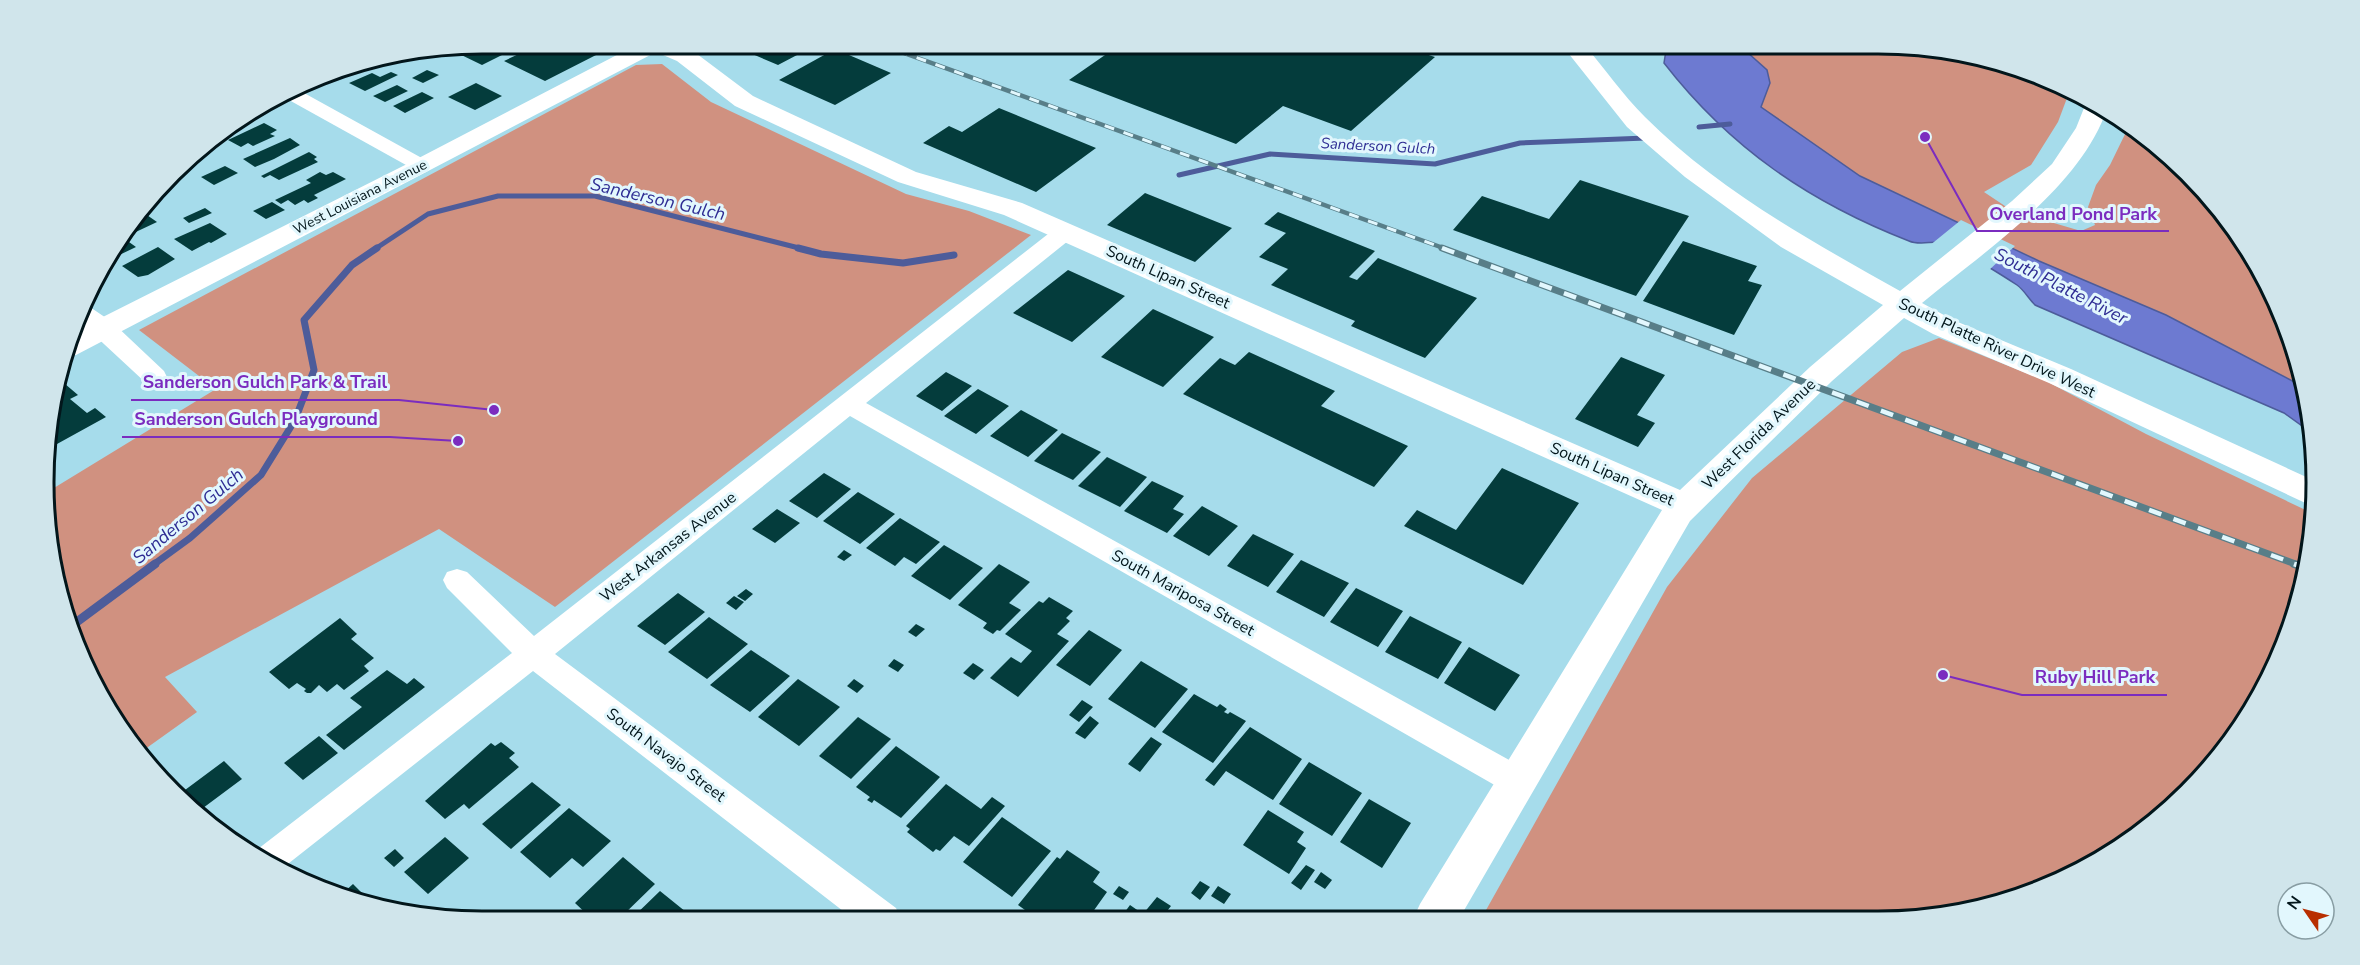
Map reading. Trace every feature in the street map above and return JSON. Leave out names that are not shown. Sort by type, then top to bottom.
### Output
[{"type":"street","name":"West Louisiana Avenue","points":[[79,341],[636,54]]},
{"type":"street","name":"South Lipan Street","points":[[678,54],[744,101],[907,177],[1013,209],[1685,506]]},
{"type":"street","name":"South Platte River Drive West","points":[[1579,54],[1636,122],[1694,172],[1791,241],[1912,296],[1943,327],[2060,376],[2306,491]]},
{"type":"street","points":[[296,97],[422,166]]},
{"type":"street","name":"West Florida Avenue","points":[[1440,911],[1678,512],[1792,400],[1912,296],[2015,213],[2061,169],[2088,128],[2094,112]]},
{"type":"street","name":"West Arkansas Avenue","points":[[272,856],[533,654],[1065,232]]},
{"type":"street","points":[[88,316],[156,377]]},
{"type":"street","name":"South Mariposa Street","points":[[848,404],[1517,781]]},
{"type":"street","name":"South Navajo Street","points":[[457,580],[533,654],[871,911]]},
{"type":"shaded area","points":[[1749,54],[1906,55],[1961,62],[1988,69],[2067,98],[2058,122],[2031,165],[1984,192],[2005,206],[2081,231],[2095,225],[2088,207],[2096,185],[2110,165],[2125,133],[2160,160],[2200,200],[2234,244],[2262,293],[2283,345],[2293,382],[2166,315],[2039,261],[1860,176],[1760,107],[1770,83],[1767,70]]},
{"type":"shaded area","points":[[662,64],[711,102],[906,194],[969,211],[1031,235],[555,607],[439,529],[165,677],[197,712],[147,748],[111,697],[77,620],[62,566],[54,488],[216,389],[139,330],[636,65]]},
{"type":"shaded area","points":[[1939,338],[2048,382],[2146,434],[2305,510],[2298,566],[2283,620],[2262,672],[2234,721],[2200,765],[2160,805],[2116,839],[2067,867],[2041,878],[1961,903],[1877,911],[1485,911],[1667,587],[1752,478],[1902,352]]},
{"type":"water","name":"South Platte River","points":[[1665,54],[1749,54],[1767,70],[1770,83],[1761,107],[1860,176],[2039,261],[2166,315],[2293,382],[2302,426],[2284,413],[2035,305],[2017,285],[1945,243],[1909,241],[1838,209],[1805,190],[1744,146],[1689,93],[1664,63]]},
{"type":"pier","points":[[1961,220],[2015,246],[1988,271],[1944,246],[1929,246]]},
{"type":"building","points":[[504,54],[482,65],[461,55]]},
{"type":"building","points":[[519,54],[598,54],[545,81],[504,61]]},
{"type":"building","points":[[752,54],[799,54],[778,65]]},
{"type":"building","points":[[826,54],[847,54],[891,73],[835,105],[779,80]]},
{"type":"building","points":[[1106,54],[1426,54],[1435,57],[1351,131],[1283,106],[1236,144],[1069,80]]},
{"type":"building","points":[[427,70],[439,75],[423,83],[412,78]]},
{"type":"building","points":[[391,72],[398,75],[365,91],[349,83],[372,73],[380,77]]},
{"type":"building","points":[[476,83],[502,96],[475,110],[448,97]]},
{"type":"building","points":[[397,85],[408,91],[385,102],[373,96]]},
{"type":"building","points":[[422,92],[434,98],[405,113],[393,106]]},
{"type":"building","points":[[999,108],[1096,148],[1036,192],[923,143],[949,126],[962,132]]},
{"type":"building","points":[[264,123],[277,130],[270,134],[275,136],[253,146],[248,143],[241,147],[228,140]]},
{"type":"building","points":[[290,138],[300,145],[274,159],[255,167],[243,159]]},
{"type":"building","points":[[309,152],[317,157],[314,159],[318,162],[279,180],[270,175],[264,178],[261,176]]},
{"type":"building","points":[[225,166],[238,173],[214,185],[201,177]]},
{"type":"building","points":[[320,172],[326,175],[333,172],[346,179],[314,195],[318,198],[308,203],[304,200],[295,205],[288,200],[281,204],[275,200],[311,183],[306,180]]},
{"type":"building","points":[[1580,180],[1689,216],[1636,296],[1453,230],[1482,196],[1549,219]]},
{"type":"building","points":[[1145,193],[1232,228],[1195,262],[1107,225]]},
{"type":"building","points":[[272,202],[285,210],[266,219],[253,211]]},
{"type":"building","points":[[205,208],[212,213],[189,223],[183,218]]},
{"type":"building","points":[[1278,212],[1375,251],[1349,277],[1357,280],[1378,258],[1477,298],[1425,358],[1351,326],[1355,321],[1271,285],[1288,269],[1259,257],[1286,233],[1264,224]]},
{"type":"building","points":[[148,216],[157,222],[135,232]]},
{"type":"building","points":[[210,223],[227,234],[192,251],[174,239]]},
{"type":"building","points":[[1683,241],[1757,266],[1748,281],[1762,285],[1734,335],[1643,301]]},
{"type":"building","points":[[129,242],[136,247],[119,255],[126,244]]},
{"type":"building","points":[[158,247],[175,259],[148,275],[138,277],[122,266]]},
{"type":"building","points":[[1068,270],[1125,296],[1072,342],[1013,313]]},
{"type":"building","points":[[1153,309],[1214,337],[1163,387],[1101,357]]},
{"type":"building","points":[[1249,352],[1335,391],[1321,406],[1408,446],[1374,487],[1183,394],[1220,358],[1235,365]]},
{"type":"building","points":[[1621,357],[1665,375],[1637,415],[1655,423],[1638,447],[1575,419]]},
{"type":"building","points":[[946,372],[972,386],[942,411],[916,396]]},
{"type":"building","points":[[66,385],[78,395],[70,399],[87,413],[95,408],[106,417],[57,444]]},
{"type":"building","points":[[978,389],[1009,406],[976,434],[944,416]]},
{"type":"building","points":[[1021,410],[1058,430],[1028,457],[990,436]]},
{"type":"building","points":[[1062,433],[1101,452],[1073,480],[1034,461]]},
{"type":"building","points":[[1107,457],[1147,477],[1120,507],[1078,486]]},
{"type":"building","points":[[1502,468],[1579,503],[1523,585],[1404,526],[1417,510],[1456,530]]},
{"type":"building","points":[[824,473],[851,489],[817,518],[789,501]]},
{"type":"building","points":[[1152,481],[1184,496],[1173,509],[1184,514],[1167,533],[1124,511]]},
{"type":"building","points":[[858,492],[895,514],[860,544],[823,521]]},
{"type":"building","points":[[1202,506],[1238,526],[1209,556],[1173,536]]},
{"type":"building","points":[[777,509],[800,523],[775,543],[752,529]]},
{"type":"building","points":[[900,518],[940,542],[916,564],[904,557],[895,566],[866,548]]},
{"type":"building","points":[[1253,534],[1294,554],[1268,587],[1227,566]]},
{"type":"building","points":[[944,545],[983,568],[950,600],[911,576]]},
{"type":"building","points":[[844,550],[852,555],[844,561],[837,557]]},
{"type":"building","points":[[1301,560],[1349,583],[1324,617],[1276,592]]},
{"type":"building","points":[[999,564],[1030,582],[1009,603],[1021,610],[1000,631],[997,630],[993,634],[983,628],[987,623],[958,605]]},
{"type":"building","points":[[1356,588],[1403,611],[1378,647],[1330,622]]},
{"type":"building","points":[[746,589],[753,594],[745,601],[737,596]]},
{"type":"building","points":[[678,593],[705,612],[665,645],[637,626]]},
{"type":"building","points":[[734,596],[744,602],[736,610],[726,603]]},
{"type":"building","points":[[1049,597],[1073,611],[1066,618],[1070,621],[1057,634],[1069,641],[1018,697],[990,678],[1011,657],[1021,663],[1032,651],[1005,634],[1039,601],[1043,603]]},
{"type":"building","points":[[1410,616],[1462,642],[1438,679],[1385,652]]},
{"type":"building","points":[[709,617],[748,644],[707,679],[668,652]]},
{"type":"building","points":[[340,618],[357,634],[351,639],[374,658],[364,666],[369,671],[344,690],[337,684],[327,692],[319,685],[311,693],[304,691],[306,689],[297,683],[289,689],[269,672]]},
{"type":"building","points":[[916,624],[925,629],[916,637],[908,632]]},
{"type":"building","points":[[1089,630],[1122,650],[1090,686],[1056,665]]},
{"type":"building","points":[[1469,647],[1520,675],[1495,711],[1444,683]]},
{"type":"building","points":[[751,650],[790,676],[750,712],[710,685]]},
{"type":"building","points":[[894,659],[904,665],[898,672],[888,666]]},
{"type":"building","points":[[1141,661],[1188,689],[1155,728],[1108,699]]},
{"type":"building","points":[[973,663],[984,670],[974,680],[963,673]]},
{"type":"building","points":[[387,670],[407,684],[414,678],[425,687],[344,750],[326,735],[362,707],[350,698]]},
{"type":"building","points":[[798,679],[840,707],[799,746],[758,717]]},
{"type":"building","points":[[854,679],[864,686],[857,693],[847,686]]},
{"type":"building","points":[[1194,694],[1217,707],[1220,704],[1227,709],[1224,712],[1228,714],[1230,712],[1246,721],[1213,763],[1162,732]]},
{"type":"building","points":[[1082,700],[1093,707],[1079,722],[1069,715]]},
{"type":"building","points":[[1090,716],[1099,723],[1085,739],[1075,733]]},
{"type":"building","points":[[858,717],[891,739],[851,779],[819,756]]},
{"type":"building","points":[[1250,727],[1302,759],[1273,800],[1226,771],[1214,786],[1205,780]]},
{"type":"building","points":[[319,736],[338,753],[303,780],[284,763]]},
{"type":"building","points":[[1151,737],[1162,744],[1140,772],[1128,764]]},
{"type":"building","points":[[501,742],[515,753],[509,758],[519,767],[469,809],[464,804],[445,819],[425,801],[491,743],[495,746]]},
{"type":"building","points":[[896,746],[940,777],[901,818],[874,800],[872,803],[867,800],[870,797],[856,787]]},
{"type":"building","points":[[224,761],[242,779],[203,808],[185,790]]},
{"type":"building","points":[[1309,762],[1362,793],[1332,836],[1279,804]]},
{"type":"building","points":[[532,782],[561,805],[511,849],[482,824]]},
{"type":"building","points":[[946,784],[981,809],[992,797],[1005,806],[969,846],[954,836],[940,851],[936,849],[933,852],[907,832],[910,829],[906,826]]},
{"type":"building","points":[[1369,799],[1411,823],[1382,868],[1340,842]]},
{"type":"building","points":[[569,808],[611,841],[583,867],[572,858],[550,878],[520,852]]},
{"type":"building","points":[[1268,810],[1304,832],[1297,842],[1306,848],[1289,874],[1243,845]]},
{"type":"building","points":[[1002,817],[1051,851],[1012,897],[963,862]]},
{"type":"building","points":[[445,837],[469,858],[428,894],[404,872]]},
{"type":"building","points":[[395,849],[404,858],[394,867],[384,858]]},
{"type":"building","points":[[1067,850],[1100,872],[1093,882],[1107,892],[1093,911],[1026,911],[1018,905],[1057,857],[1060,859]]},
{"type":"building","points":[[623,857],[655,884],[627,911],[583,911],[575,903]]},
{"type":"building","points":[[1306,865],[1315,870],[1301,890],[1291,883]]},
{"type":"building","points":[[1321,872],[1332,880],[1325,889],[1314,882]]},
{"type":"building","points":[[1200,881],[1210,887],[1200,900],[1191,893]]},
{"type":"building","points":[[353,884],[362,893],[362,893],[348,889]]},
{"type":"building","points":[[1119,886],[1129,892],[1123,900],[1113,894]]},
{"type":"building","points":[[1218,886],[1231,894],[1224,904],[1211,896]]},
{"type":"building","points":[[660,891],[685,911],[639,911]]},
{"type":"building","points":[[1157,897],[1171,906],[1167,911],[1145,911]]},
{"type":"building","points":[[1130,905],[1139,911],[1126,911]]},
{"type":"waterway","name":"Sanderson Gulch","points":[[1699,127],[1730,124]]},
{"type":"waterway","name":"Sanderson Gulch","points":[[1179,175],[1270,154],[1435,164],[1520,143],[1646,138]]},
{"type":"waterway","name":"Sanderson Gulch","points":[[375,249],[428,214],[498,196],[595,196],[803,249]]},
{"type":"waterway","name":"Sanderson Gulch","points":[[153,565],[190,538],[261,475],[295,420],[314,370],[304,320],[352,265],[377,248]]},
{"type":"waterway","name":"Sanderson Gulch","points":[[798,248],[821,254],[903,263],[954,255]]},
{"type":"waterway","name":"Sanderson Gulch","points":[[78,621],[155,564]]},
{"type":"railway","points":[[907,54],[1446,249]]},
{"type":"railway","points":[[1442,248],[2298,565]]},
{"type":"railway","points":[[2294,564],[2298,565]]},
{"type":"place","name":"Overland Pond Park","points":[[1925,137]]},
{"type":"place","name":"Sanderson Gulch Park & Trail","points":[[494,410]]},
{"type":"place","name":"Sanderson Gulch Playground","points":[[458,441]]},
{"type":"place","name":"Ruby Hill Park","points":[[1943,675]]}]
